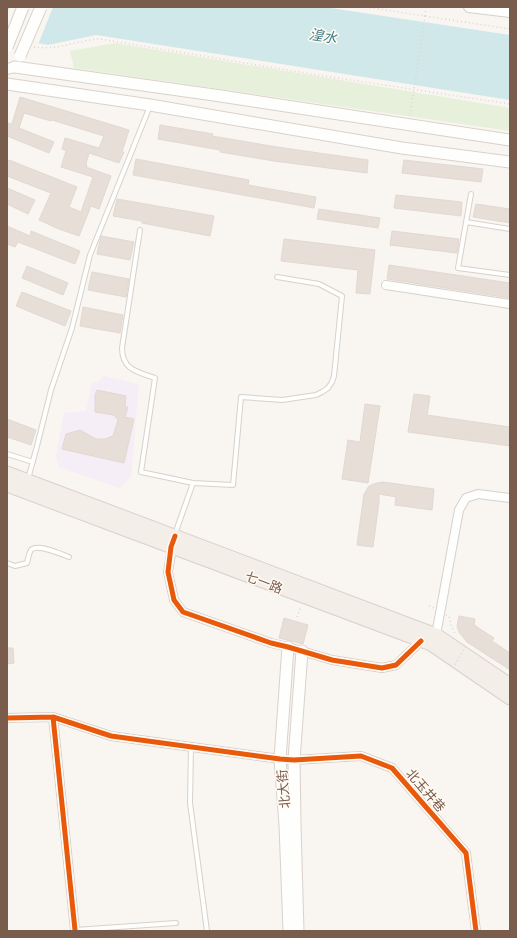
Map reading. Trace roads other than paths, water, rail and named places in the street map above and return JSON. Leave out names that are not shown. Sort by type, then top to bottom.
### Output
[{"type":"main road","points":[[7,47],[23,7]]},
{"type":"main road","points":[[41,7],[20,56],[11,68],[7,84],[150,105],[402,148],[510,162]]},
{"type":"main road","points":[[11,68],[214,94],[510,140]]},
{"type":"main road","name":"七一路","points":[[7,473],[27,480],[304,597],[431,644],[510,698]]},
{"type":"main road","name":"七一路","points":[[7,484],[436,635],[510,685]]},
{"type":"main road","name":"北大街","points":[[288,647],[280,759],[286,825],[289,931]]},
{"type":"main road","name":"北大街","points":[[298,931],[294,760],[302,651]]},
{"type":"street","points":[[469,7],[510,12]]},
{"type":"street","points":[[386,285],[510,304]]},
{"type":"street","points":[[436,635],[459,510],[466,498],[478,494],[510,498]]},
{"type":"street","points":[[173,542],[168,572],[174,600],[183,612],[271,643],[332,660],[382,668],[396,665],[422,641]]},
{"type":"street","points":[[53,717],[75,930]]},
{"type":"street","name":"北玉井巷","points":[[7,718],[53,717],[111,736],[280,759],[294,760],[361,756],[392,768],[466,853],[476,931]]},
{"type":"lane","points":[[27,480],[38,446],[51,390],[72,328],[90,255],[150,105]]},
{"type":"lane","points":[[471,194],[458,268],[510,276]]},
{"type":"lane","points":[[466,222],[510,229]]},
{"type":"lane","points":[[140,230],[122,356],[124,362],[129,367],[135,371],[155,378],[141,472],[193,483],[233,484],[241,397],[282,400],[316,395],[328,388],[334,376],[342,296],[319,284],[277,277]]},
{"type":"lane","points":[[7,454],[33,462]]},
{"type":"lane","points":[[173,542],[193,483]]},
{"type":"lane","points":[[7,563],[15,566],[27,563],[30,552],[33,549],[40,547],[69,557]]},
{"type":"lane","points":[[191,747],[190,803],[207,931]]},
{"type":"lane","points":[[75,930],[128,929],[176,923]]},
{"type":"water","name":"湟水","points":[[7,7],[324,7],[510,35],[510,100],[96,35],[48,45],[7,37]]}]
